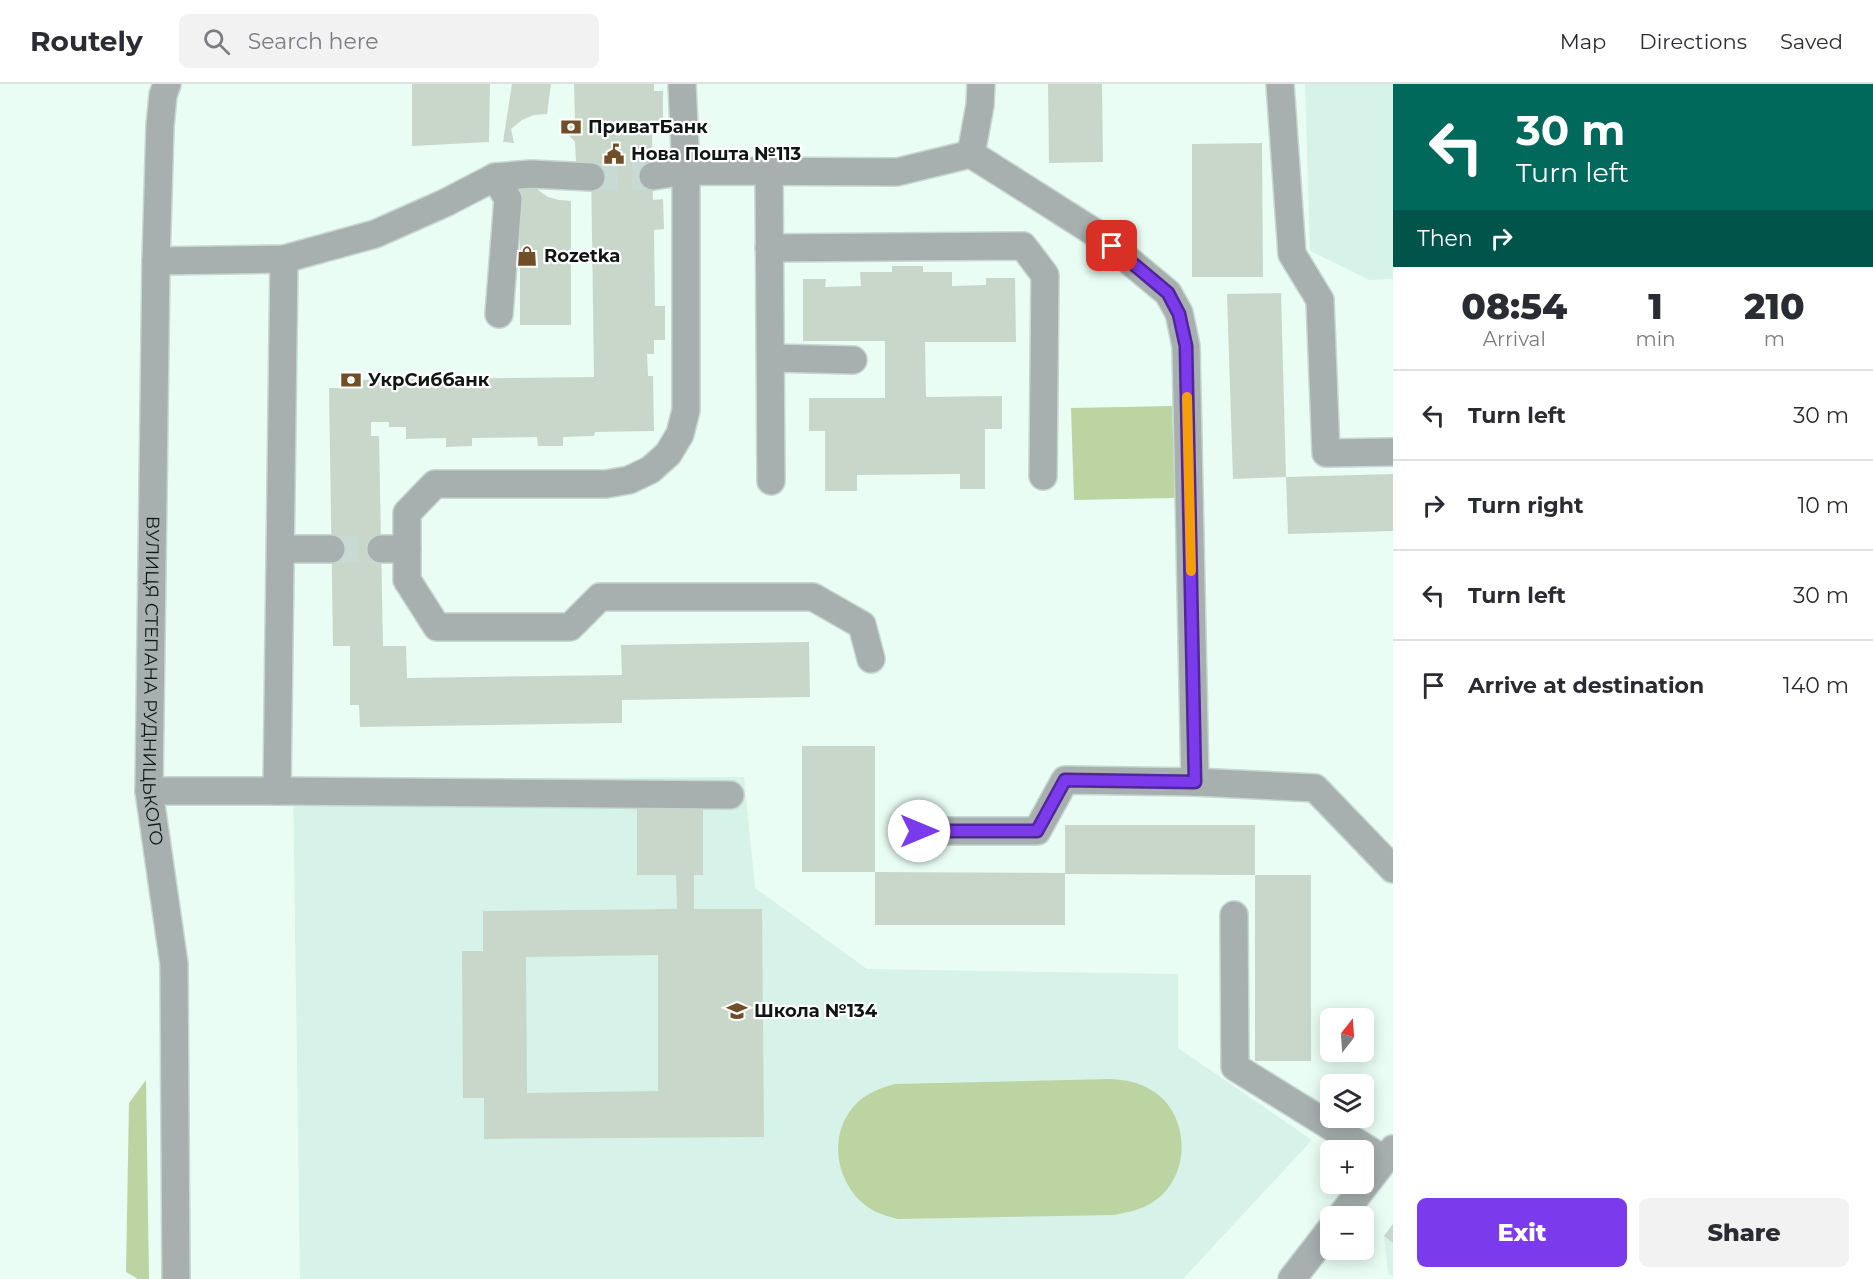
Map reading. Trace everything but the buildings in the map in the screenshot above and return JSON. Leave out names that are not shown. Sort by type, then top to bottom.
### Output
[{"type":"street","name":"ВУЛИЦЯ СТЕПАНА РУДНИЦЬКОГО","points":[[167,84],[163,95],[160,126],[156,261],[149,791],[174,964],[176,1279]]},
{"type":"street","points":[[682,84],[686,171],[686,410],[680,434],[668,454],[650,470],[629,480],[606,484],[435,484],[407,513],[394,549],[407,580],[437,627],[570,627],[600,597],[813,597],[862,625],[871,659]]},
{"type":"street","points":[[971,154],[980,105],[981,84]]},
{"type":"street","points":[[1280,84],[1292,254],[1320,300],[1326,453],[1393,452]]},
{"type":"street","points":[[653,176],[686,171],[897,172],[971,154],[1096,234],[1168,293],[1179,314],[1186,346],[1195,782]]},
{"type":"street","points":[[769,172],[771,481]]},
{"type":"street","points":[[156,261],[284,260],[375,234],[445,203],[495,177],[531,174],[591,177]]},
{"type":"street","points":[[495,177],[508,200],[499,314]]},
{"type":"street","points":[[769,248],[1023,246],[1046,275],[1043,476]]},
{"type":"street","points":[[277,791],[284,260]]},
{"type":"street","points":[[771,358],[853,360]]},
{"type":"street","points":[[281,549],[331,549]]},
{"type":"street","points":[[919,831],[1037,831],[1065,780],[1195,782],[1315,788],[1393,869]]},
{"type":"street","points":[[149,791],[730,795]]},
{"type":"street","points":[[1234,915],[1235,1067],[1389,1155],[1349,1206]]},
{"type":"street","points":[[1300,1277],[1320,1246]]},
{"type":"shaded area","points":[[1305,84],[1393,84],[1393,279],[1370,280],[1310,251]]},
{"type":"shaded area","name":"Школа №134","points":[[744,777],[755,888],[867,969],[1178,974],[1178,1048],[1312,1140],[1183,1279],[300,1279],[293,779]]},
{"type":"shaded area","points":[[1393,1224],[1393,1276],[1388,1274],[1384,1236]]},
{"type":"green space","points":[[1172,406],[1175,498],[1074,500],[1071,408]]},
{"type":"green space","points":[[1111,1079],[1132,1082],[1151,1090],[1164,1100],[1174,1114],[1179,1129],[1182,1145],[1175,1177],[1166,1191],[1153,1202],[1139,1209],[1114,1215],[898,1219],[876,1212],[862,1203],[844,1176],[839,1161],[838,1145],[847,1115],[866,1096],[895,1084]]},
{"type":"green space","points":[[146,1080],[149,1279],[138,1279],[126,1272],[129,1103]]},
{"type":"tunnel","points":[[591,177],[653,176]]},
{"type":"tunnel","points":[[331,549],[381,549]]},
{"type":"slow traffic","points":[[1187,397],[1191,571]]},
{"type":"place","name":"ПриватБанк","points":[[571,127]]},
{"type":"place","name":"Нова Пошта №113","points":[[614,154]]},
{"type":"place","name":"Rozetka","points":[[527,256]]},
{"type":"place","name":"УкрСиббанк","points":[[351,380]]},
{"type":"place","name":"Школа №134","points":[[737,1011]]},
{"type":"route","points":[[919,831],[1037,831],[1065,780],[1195,782],[1186,346],[1179,314],[1168,293],[1112,246]]}]
